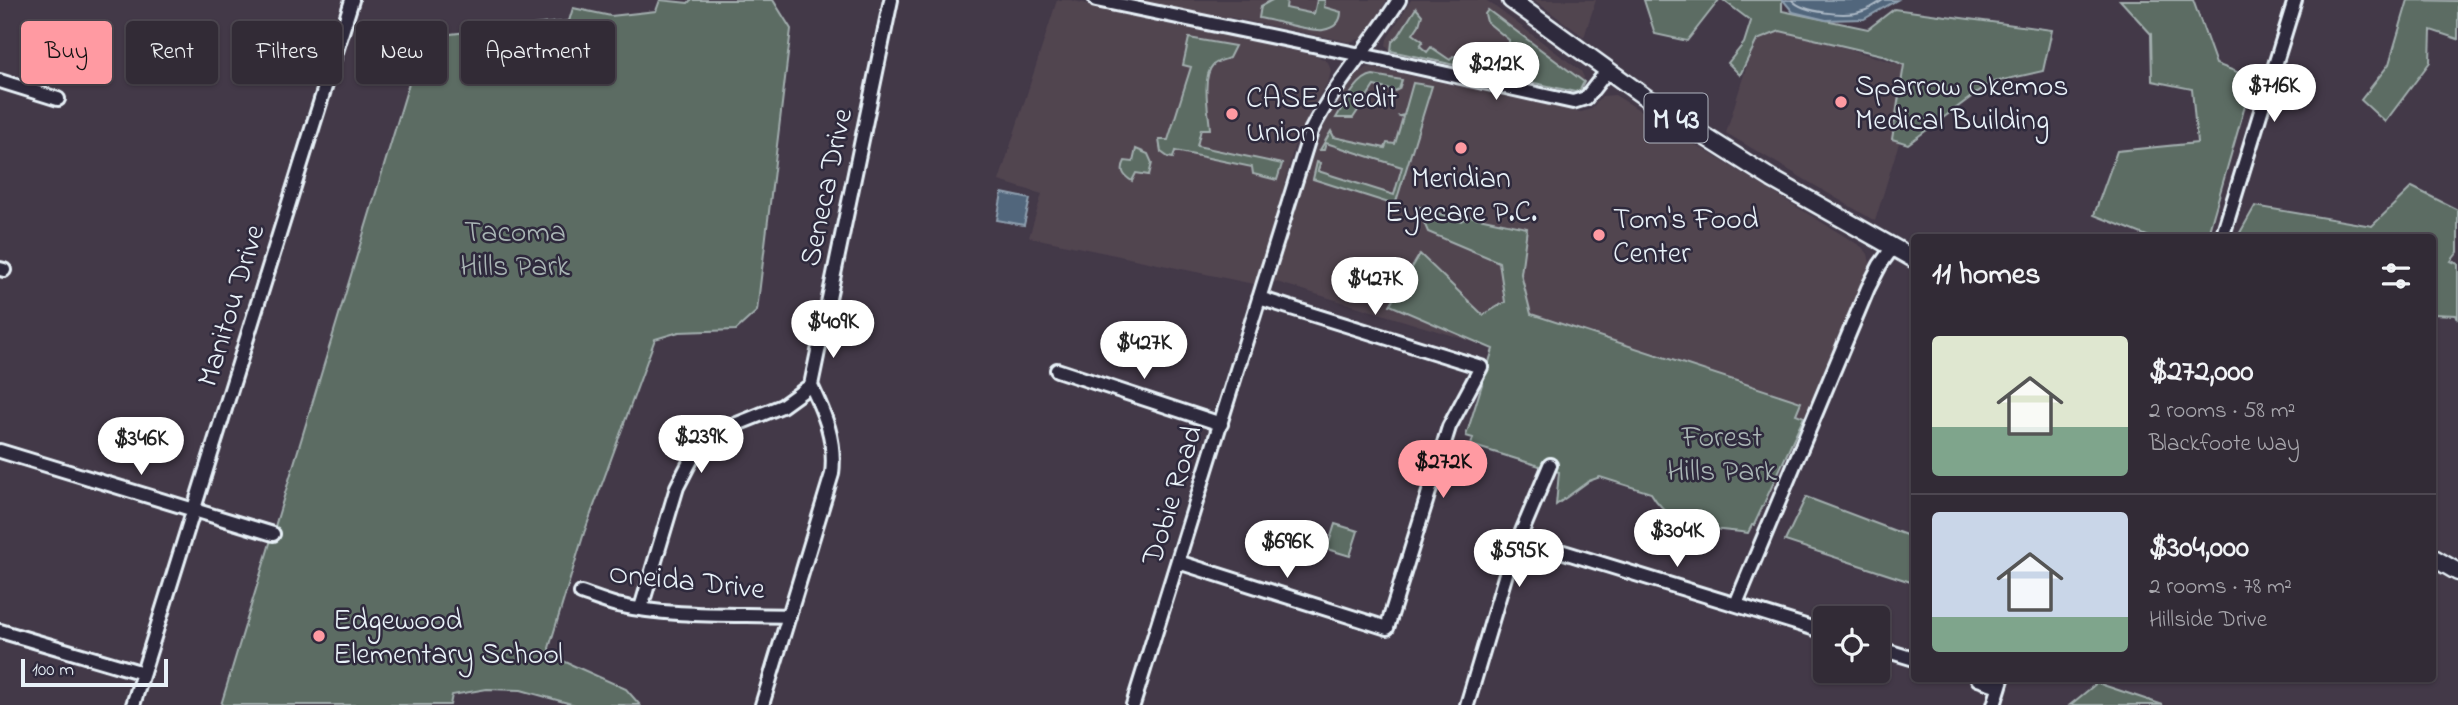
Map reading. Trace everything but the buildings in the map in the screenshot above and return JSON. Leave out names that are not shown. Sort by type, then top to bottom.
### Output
[{"type":"main road","name":"M 43","points":[[1510,0],[1663,110],[1772,178],[1911,257]]},
{"type":"main road","points":[[2436,559],[2458,572]]},
{"type":"street","name":"Manitou Drive","points":[[133,705],[350,0]]},
{"type":"street","name":"Seneca Drive","points":[[811,385],[891,0]]},
{"type":"street","points":[[1096,0],[1573,102],[1589,96],[1607,71]]},
{"type":"street","name":"Dobie Road","points":[[1133,705],[1311,131],[1324,105],[1376,36],[1399,0]]},
{"type":"street","points":[[2223,234],[2295,0]]},
{"type":"street","points":[[0,81],[58,99]]},
{"type":"street","points":[[1735,604],[1873,276],[1893,247]]},
{"type":"street","points":[[1178,562],[1387,628],[1449,427],[1482,367],[1259,298]]},
{"type":"street","points":[[1056,370],[1221,424]]},
{"type":"street","points":[[641,608],[677,487],[692,458],[712,438],[727,428],[782,406],[811,385],[830,430],[833,463],[830,485],[762,705]]},
{"type":"street","points":[[0,451],[273,534]]},
{"type":"street","points":[[1467,705],[1510,559],[1550,465]]},
{"type":"street","points":[[1518,538],[1813,628]]},
{"type":"street","name":"Oneida Drive","points":[[581,593],[617,605],[641,608],[690,613],[789,616]]},
{"type":"street","points":[[0,631],[143,673]]},
{"type":"street","points":[[1890,652],[1911,658]]},
{"type":"street","points":[[1994,705],[2001,682]]},
{"type":"shaded area","points":[[1057,0],[1070,0],[1318,56],[1328,62],[1331,71],[1329,80],[1312,108],[1294,147],[1258,285],[1029,237],[1042,194],[999,181]]},
{"type":"shaded area","points":[[1123,0],[1387,0],[1366,34],[1349,42],[1233,18]]},
{"type":"shaded area","points":[[1411,0],[1486,0],[1581,71],[1584,77],[1583,85],[1575,92],[1391,51],[1386,45],[1387,39]]},
{"type":"shaded area","points":[[1534,0],[1596,0],[1584,37]]},
{"type":"shaded area","points":[[1760,22],[1921,71],[1875,221],[1726,133]]},
{"type":"shaded area","points":[[1369,67],[1581,112],[1591,109],[1602,96],[1615,95],[1862,247],[1868,254],[1868,269],[1804,417],[1501,324],[1493,348],[1270,280],[1278,250],[1324,125],[1352,81],[1360,71]]},
{"type":"green space","name":"Tacoma Hills Park","points":[[660,0],[688,3],[691,0],[773,0],[791,29],[757,311],[736,330],[679,332],[655,339],[584,533],[549,648],[550,655],[626,689],[640,705],[575,705],[521,690],[487,689],[452,695],[450,705],[221,705],[409,84],[447,84],[447,34],[461,33],[461,84],[615,84],[615,21],[569,21],[573,8],[611,16],[656,11]]},
{"type":"green space","points":[[1272,0],[1287,0],[1286,8],[1314,14],[1317,0],[1325,0],[1324,7],[1341,12],[1341,16],[1334,26],[1318,30],[1259,18],[1261,6]]},
{"type":"green space","points":[[1644,0],[1719,0],[1687,41],[1655,34]]},
{"type":"green space","points":[[1723,0],[1782,0],[1782,11],[1868,29],[1894,9],[2052,30],[2043,71],[1990,83],[1908,144],[1892,139],[1904,65],[1882,55],[1780,31],[1757,40],[1740,75],[1728,63],[1744,43],[1751,21]]},
{"type":"green space","points":[[2120,0],[2193,0],[2216,64],[2253,78],[2208,234],[2142,234],[2094,215],[2117,151],[2197,143],[2192,89],[2152,81],[2151,34]]},
{"type":"green space","points":[[2408,0],[2458,1],[2458,39],[2431,30],[2430,62],[2385,122],[2361,100],[2389,64]]},
{"type":"green space","points":[[1416,8],[1422,15],[1413,34],[1423,41],[1420,46],[1427,52],[1431,47],[1450,60],[1453,56],[1490,64],[1491,57],[1495,60],[1492,69],[1486,72],[1391,51],[1392,42]]},
{"type":"green space","points":[[1488,10],[1584,82],[1580,90],[1575,92],[1512,78],[1508,72],[1509,40],[1487,22],[1485,14]]},
{"type":"green space","points":[[1189,38],[1235,46],[1229,58],[1215,64],[1209,71],[1207,105],[1210,129],[1201,129],[1197,146],[1282,164],[1277,180],[1253,174],[1252,167],[1175,151],[1173,158],[1161,152],[1159,140],[1168,140],[1191,67],[1183,65]]},
{"type":"green space","points":[[1373,75],[1402,80],[1399,89],[1395,91],[1374,86],[1353,118],[1336,118],[1356,86]]},
{"type":"green space","points":[[1413,83],[1432,86],[1395,205],[1313,179],[1317,162],[1320,163],[1318,171],[1394,195],[1402,167],[1326,143],[1324,150],[1320,150],[1331,131],[1334,137],[1385,148],[1387,143],[1395,144],[1403,117],[1400,116],[1404,115]]},
{"type":"green space","points":[[1136,149],[1148,154],[1152,163],[1149,175],[1136,173],[1132,181],[1125,175],[1123,167],[1125,161],[1133,162]]},
{"type":"green space","points":[[2412,187],[2458,210],[2458,252],[2451,261],[2458,264],[2458,320],[2456,315],[2436,314],[2436,234],[2239,234],[2255,206],[2372,226]]},
{"type":"green space","name":"Forest Hills Park","points":[[1417,206],[1462,221],[1469,216],[1527,228],[1521,274],[1531,314],[1801,402],[1796,414],[1804,417],[1748,533],[1707,528],[1681,521],[1660,505],[1651,493],[1600,477],[1589,481],[1556,505],[1559,472],[1471,445],[1473,438],[1466,436],[1493,349],[1390,305],[1420,254],[1483,315],[1505,302],[1499,262],[1428,232]]},
{"type":"green space","points":[[1806,497],[1911,537],[1911,582],[1785,541]]},
{"type":"green space","points":[[1335,524],[1358,531],[1350,556],[1327,549]]},
{"type":"green space","points":[[2097,683],[2163,705],[2070,705]]},
{"type":"water","points":[[1783,0],[1897,0],[1864,19],[1826,20],[1793,12]]},
{"type":"water","points":[[1002,193],[1030,199],[1024,225],[997,220]]},
{"type":"place","name":"Sparrow Okemos Medical Building","points":[[1841,102]]},
{"type":"place","name":"CASE Credit Union","points":[[1232,114]]},
{"type":"place","name":"Meridian Eyecare P.C.","points":[[1461,148]]},
{"type":"place","name":"Tom's Food Center","points":[[1599,235]]},
{"type":"place","name":"Edgewood Elementary School","points":[[319,636]]}]
